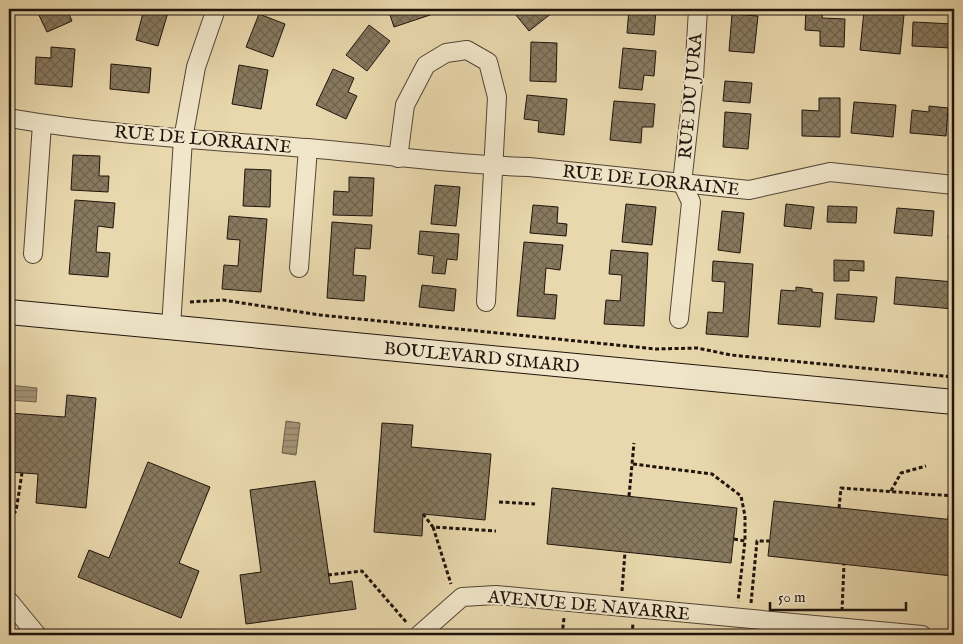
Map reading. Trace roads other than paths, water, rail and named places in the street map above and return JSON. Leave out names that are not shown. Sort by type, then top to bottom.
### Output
[{"type":"main road","name":"BOULEVARD SIMARD","points":[[9,312],[954,402]]},
{"type":"street","points":[[171,328],[183,139],[196,67],[216,9]]},
{"type":"street","name":"RUE DU JURA","points":[[682,183],[694,77],[698,9]]},
{"type":"street","points":[[398,158],[405,105],[426,65],[446,53],[468,50],[488,62],[497,97],[486,302]]},
{"type":"street","name":"RUE DE LORRAINE","points":[[9,118],[42,124],[183,139],[308,148],[749,190],[830,172],[954,185]]},
{"type":"street","points":[[33,254],[42,124]]},
{"type":"street","points":[[299,268],[308,148]]},
{"type":"street","points":[[679,320],[691,202],[682,183]]},
{"type":"street","name":"AVENUE DE NAVARRE","points":[[415,632],[462,597],[496,596],[922,635]]},
{"type":"street","points":[[9,601],[37,635]]}]
